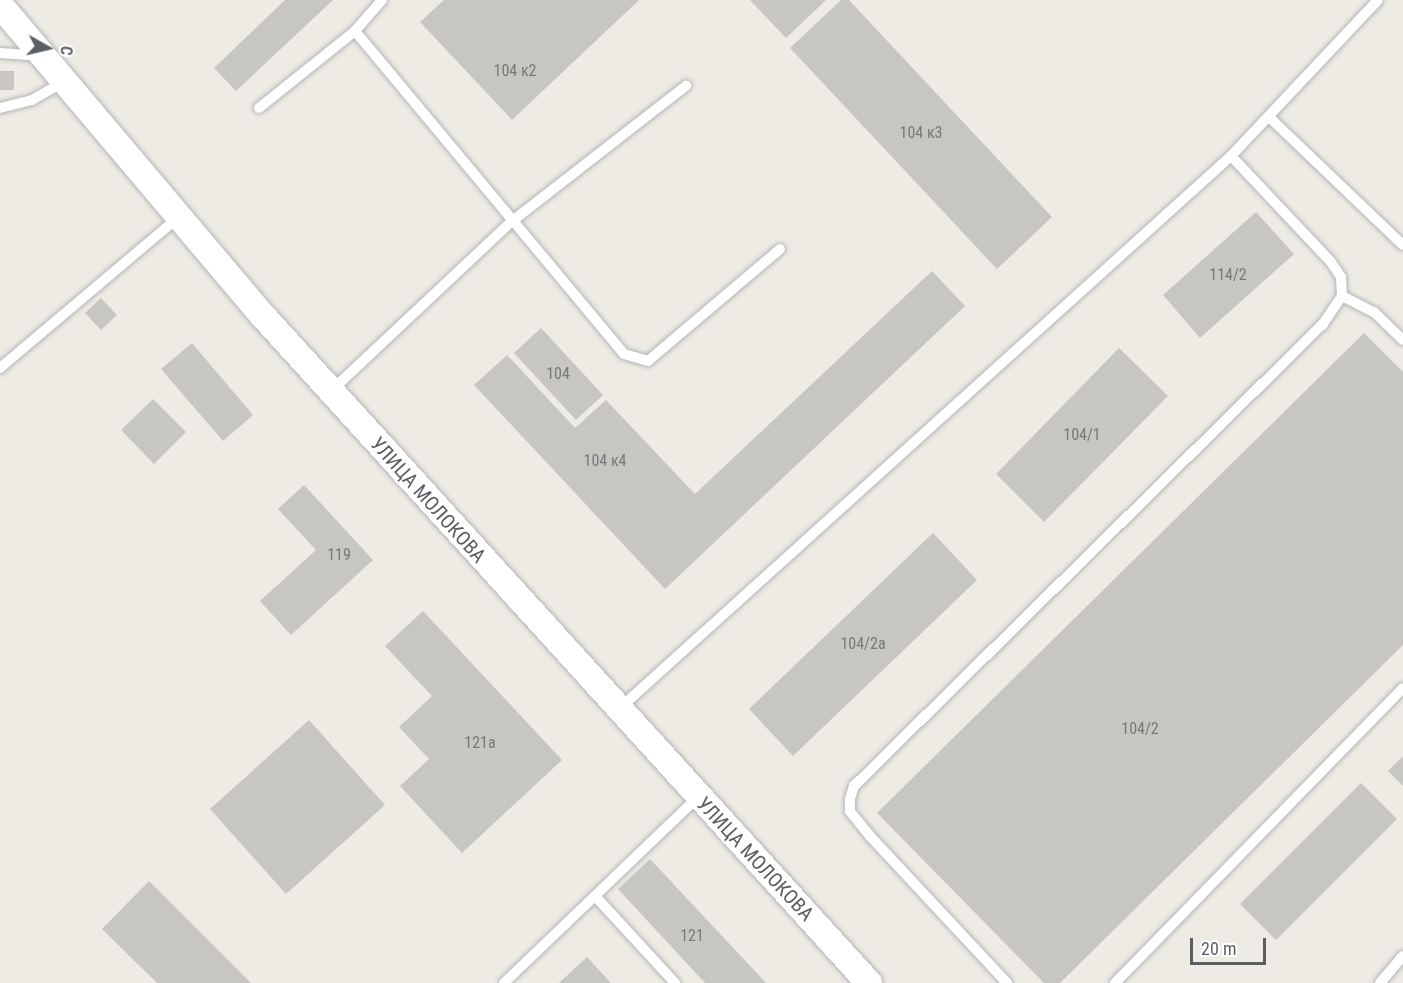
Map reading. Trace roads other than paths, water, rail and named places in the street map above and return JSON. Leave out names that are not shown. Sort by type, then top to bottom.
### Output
[{"type":"street","name":"УЛИЦА МОЛОКОВА","points":[[0,4],[179,217],[331,391],[618,710],[869,983]]},
{"type":"lane","points":[[259,108],[355,31],[382,0]]},
{"type":"lane","points":[[618,710],[1231,156],[1378,0]]},
{"type":"lane","points":[[355,31],[435,123],[511,222],[624,354],[648,361],[780,249]]},
{"type":"lane","points":[[0,53],[45,56]]},
{"type":"lane","points":[[0,108],[32,100],[66,81]]},
{"type":"lane","points":[[331,391],[511,222],[686,86]]},
{"type":"lane","points":[[1269,117],[1403,245]]},
{"type":"lane","points":[[1007,983],[863,828],[850,811],[854,786],[1323,324],[1342,296],[1341,277],[1331,262],[1231,156]]},
{"type":"lane","points":[[0,368],[179,217]]},
{"type":"lane","points":[[1342,296],[1374,312],[1403,340]]},
{"type":"lane","points":[[1114,983],[1403,688]]},
{"type":"lane","points":[[504,983],[698,797]]},
{"type":"lane","points":[[596,897],[675,983]]},
{"type":"lane","points":[[1380,983],[1403,956]]}]
